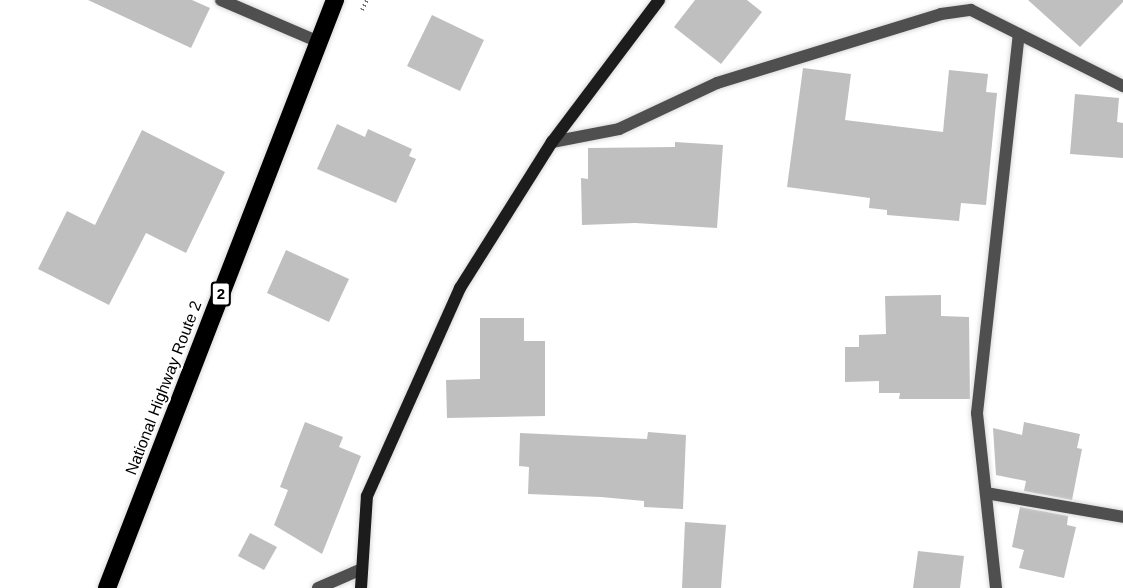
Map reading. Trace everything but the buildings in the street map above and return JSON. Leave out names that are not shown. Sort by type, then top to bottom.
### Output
[{"type":"highway","name":"National Highway Route 2","points":[[107,588],[335,0]]},
{"type":"street","points":[[221,0],[319,42]]},
{"type":"street","points":[[361,588],[367,496],[460,288],[552,142],[659,0]]},
{"type":"street","points":[[552,142],[619,129],[717,83],[941,14],[971,10],[1123,86]]},
{"type":"street","points":[[996,588],[977,413],[1019,34]]},
{"type":"street","points":[[986,493],[1123,517]]},
{"type":"street","points":[[318,588],[362,569]]}]
